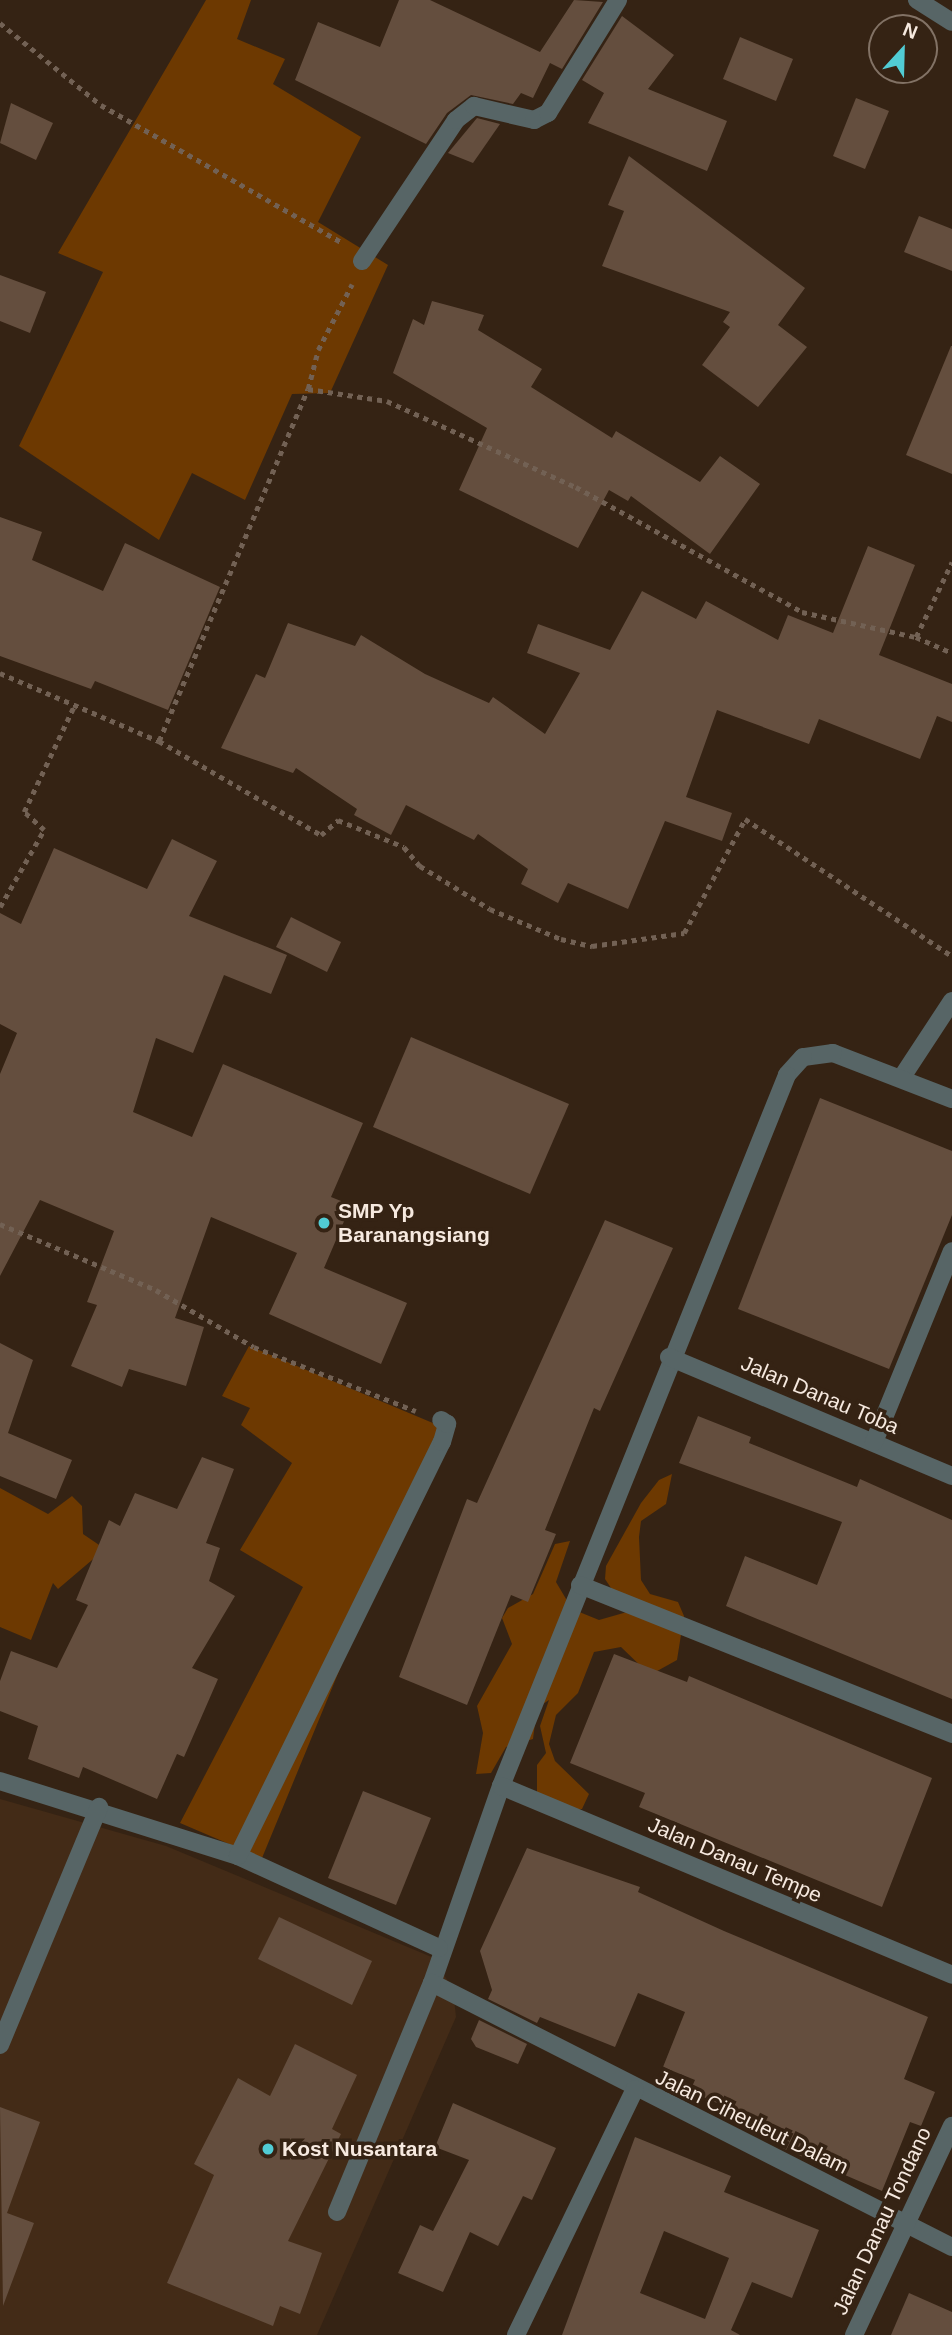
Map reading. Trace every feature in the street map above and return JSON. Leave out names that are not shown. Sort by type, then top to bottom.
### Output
[{"type":"street","points":[[362,261],[456,120],[474,106],[519,119],[548,113],[618,0]]},
{"type":"street","points":[[917,0],[952,22]]},
{"type":"street","points":[[902,1077],[952,1001]]},
{"type":"street","points":[[337,2212],[432,1983],[439,1948],[501,1786],[779,1088],[795,1065],[815,1052],[833,1053],[902,1077],[952,1099]]},
{"type":"street","points":[[874,1442],[952,1251]]},
{"type":"street","name":"Jalan Danau Toba","points":[[670,1357],[952,1476]]},
{"type":"street","points":[[238,1856],[442,1442],[447,1424],[441,1420]]},
{"type":"street","points":[[580,1585],[952,1734]]},
{"type":"street","points":[[0,1781],[99,1807],[238,1856],[439,1948]]},
{"type":"street","name":"Jalan Danau Tempe","points":[[501,1786],[952,1975]]},
{"type":"street","points":[[0,2045],[99,1807]]},
{"type":"street","points":[[432,1983],[635,2089]]},
{"type":"street","name":"Jalan Ciheuleut Dalam","points":[[516,2335],[635,2089],[952,2247]]},
{"type":"street","name":"Jalan Danau Tondano","points":[[854,2335],[952,2126]]},
{"type":"path","points":[[0,23],[101,104],[194,161],[250,185],[362,261],[318,350],[308,389],[159,741]]},
{"type":"path","points":[[308,389],[387,401],[563,481],[802,612],[916,637],[952,653]]},
{"type":"path","points":[[916,637],[952,562]]},
{"type":"path","points":[[0,673],[159,741],[321,835],[338,820],[404,846],[420,866],[490,909],[561,939],[592,946],[684,933],[746,819],[952,956]]},
{"type":"path","points":[[0,907],[44,830],[24,812],[74,706]]},
{"type":"path","points":[[0,1224],[156,1290],[254,1347],[441,1420]]},
{"type":"shaded area","points":[[206,0],[251,0],[237,39],[285,59],[273,84],[361,137],[318,222],[388,265],[330,393],[292,394],[245,500],[192,473],[159,540],[19,446],[103,272],[58,253]]},
{"type":"shaded area","points":[[249,1346],[440,1426],[262,1858],[180,1823],[303,1587],[240,1550],[292,1463],[241,1425],[250,1408],[222,1396]]},
{"type":"shaded area","points":[[672,1474],[666,1504],[641,1521],[639,1537],[641,1580],[650,1594],[678,1602],[684,1616],[677,1660],[650,1675],[621,1647],[594,1652],[578,1693],[556,1715],[549,1744],[555,1761],[589,1794],[582,1809],[570,1810],[537,1792],[537,1765],[546,1753],[540,1726],[549,1700],[537,1708],[533,1739],[506,1747],[491,1773],[476,1774],[483,1733],[477,1706],[512,1644],[502,1618],[508,1608],[533,1594],[555,1544],[570,1541],[556,1582],[572,1609],[599,1620],[627,1612],[605,1579],[606,1566],[641,1503],[659,1480]]},
{"type":"shaded area","points":[[0,1488],[48,1514],[72,1496],[82,1506],[83,1534],[105,1549],[58,1589],[53,1583],[31,1640],[0,1627]]},
{"type":"shaded area","points":[[0,1799],[166,1846],[434,1958],[453,1990],[456,2017],[317,2335],[0,2335]]},
{"type":"building","points":[[399,0],[430,0],[540,52],[574,0],[603,2],[562,69],[550,63],[533,98],[521,93],[513,104],[471,95],[447,113],[426,144],[295,80],[318,22],[380,47]]},
{"type":"building","points":[[622,16],[674,55],[648,89],[727,121],[707,171],[588,123],[604,93],[582,80]]},
{"type":"building","points":[[740,37],[793,59],[776,101],[723,79]]},
{"type":"building","points":[[856,98],[889,111],[865,169],[833,156]]},
{"type":"building","points":[[11,103],[53,123],[36,160],[0,143]]},
{"type":"building","points":[[477,118],[500,124],[473,163],[448,153]]},
{"type":"building","points":[[629,156],[805,288],[778,325],[807,347],[758,407],[702,365],[730,327],[723,322],[730,312],[602,266],[624,211],[608,205]]},
{"type":"building","points":[[919,216],[952,229],[952,271],[904,252]]},
{"type":"building","points":[[0,275],[46,292],[30,333],[0,321]]},
{"type":"building","points":[[432,301],[484,315],[478,330],[542,369],[531,387],[612,438],[616,431],[700,482],[720,456],[760,484],[710,554],[631,496],[628,501],[609,490],[578,548],[459,490],[487,428],[393,373],[413,319],[424,325]]},
{"type":"building","points":[[952,346],[952,474],[906,455]]},
{"type":"building","points":[[0,517],[42,532],[32,560],[103,591],[125,543],[220,587],[168,710],[95,681],[91,689],[0,656]]},
{"type":"building","points":[[868,546],[915,565],[879,655],[952,684],[952,722],[937,716],[920,759],[819,719],[809,744],[717,710],[686,797],[732,813],[722,841],[665,821],[628,909],[568,883],[558,903],[521,884],[528,869],[478,834],[474,840],[406,805],[391,835],[354,815],[357,809],[296,768],[293,773],[221,748],[256,674],[265,678],[288,623],[355,646],[361,635],[425,674],[489,703],[493,697],[545,734],[580,673],[527,653],[538,624],[610,650],[642,591],[696,619],[706,601],[778,640],[788,615],[833,633]]},
{"type":"building","points":[[172,839],[217,861],[189,916],[287,955],[271,994],[224,975],[193,1053],[156,1038],[133,1112],[192,1137],[223,1064],[363,1123],[331,1197],[351,1205],[324,1268],[407,1303],[381,1364],[269,1314],[297,1253],[211,1217],[175,1318],[204,1327],[186,1386],[129,1369],[122,1387],[71,1366],[97,1305],[87,1302],[114,1231],[40,1200],[0,1276],[0,1074],[17,1033],[0,1024],[0,913],[21,924],[54,848],[147,889]]},
{"type":"building","points":[[291,917],[341,942],[327,972],[276,947]]},
{"type":"building","points":[[411,1037],[569,1104],[530,1194],[373,1127]]},
{"type":"building","points":[[820,1098],[952,1151],[952,1215],[889,1369],[738,1309]]},
{"type":"building","points":[[605,1220],[673,1248],[600,1411],[594,1408],[545,1530],[556,1534],[528,1602],[511,1595],[467,1705],[399,1677],[467,1499],[477,1503]]},
{"type":"building","points":[[0,1343],[33,1360],[8,1433],[72,1460],[56,1499],[0,1476]]},
{"type":"building","points":[[698,1416],[751,1437],[749,1443],[857,1487],[860,1479],[952,1520],[952,1699],[726,1606],[745,1556],[817,1585],[842,1522],[679,1463]]},
{"type":"building","points":[[202,1457],[234,1469],[206,1543],[220,1548],[209,1581],[235,1596],[192,1668],[218,1679],[184,1757],[177,1754],[157,1799],[83,1767],[79,1778],[28,1759],[38,1726],[0,1711],[0,1681],[11,1651],[57,1668],[88,1605],[76,1600],[109,1520],[120,1526],[135,1493],[177,1509]]},
{"type":"building","points":[[614,1654],[687,1682],[689,1676],[932,1778],[882,1907],[639,1807],[645,1793],[570,1763]]},
{"type":"building","points":[[363,1791],[431,1818],[396,1905],[328,1878]]},
{"type":"building","points":[[527,1848],[640,1887],[638,1892],[724,1931],[928,2017],[904,2079],[935,2092],[921,2126],[910,2122],[882,2191],[780,2147],[785,2133],[690,2091],[695,2080],[663,2067],[685,2012],[638,1993],[615,2047],[540,2017],[537,2023],[488,1999],[492,1990],[480,1951]]},
{"type":"building","points":[[279,1917],[372,1961],[352,2005],[258,1959]]},
{"type":"building","points":[[479,2020],[527,2044],[518,2064],[476,2047],[471,2039]]},
{"type":"building","points":[[295,2044],[357,2075],[332,2129],[341,2134],[288,2241],[322,2253],[300,2314],[280,2306],[273,2326],[167,2283],[214,2175],[194,2164],[238,2078],[270,2096]]},
{"type":"building","points":[[453,2103],[556,2148],[532,2200],[523,2196],[498,2246],[470,2232],[443,2292],[398,2273],[420,2225],[433,2231],[469,2160],[435,2147]]},
{"type":"building","points":[[0,2107],[40,2122],[7,2213],[34,2223],[3,2306]]},
{"type":"building","points":[[635,2137],[731,2176],[724,2192],[819,2230],[792,2298],[752,2282],[731,2330],[740,2335],[562,2335]],"holes":[[[664,2231],[729,2258],[705,2319],[640,2293]]]},
{"type":"building","points":[[909,2293],[952,2312],[952,2335],[891,2335]]},
{"type":"place","name":"SMP Yp Baranangsiang","points":[[324,1223]]},
{"type":"place","name":"Kost Nusantara","points":[[268,2149]]}]
